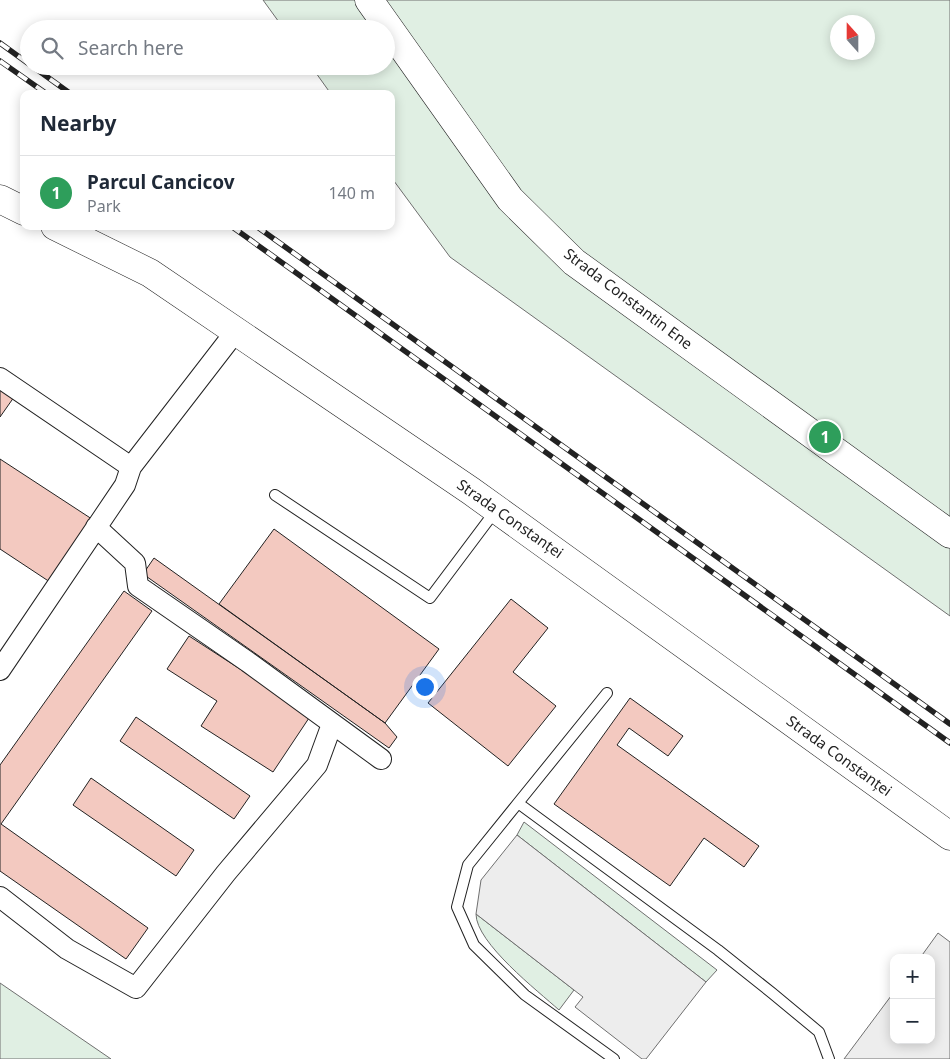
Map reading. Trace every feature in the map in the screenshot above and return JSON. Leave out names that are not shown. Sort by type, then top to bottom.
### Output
[{"type":"street","name":"Strada Constantin Ene","points":[[369,0],[383,20]]},
{"type":"street","name":"Strada Constantin Ene","points":[[395,37],[510,199],[574,262],[950,534]]},
{"type":"street","points":[[0,199],[20,209]]},
{"type":"street","name":"Strada Constanței","points":[[63,230],[150,273],[497,509],[950,836]]},
{"type":"street","points":[[0,670],[125,485],[131,467],[236,331]]},
{"type":"street","points":[[0,378],[131,467]]},
{"type":"street","points":[[96,527],[135,563],[138,586],[248,662],[381,759]]},
{"type":"street","points":[[0,897],[67,950],[136,988],[226,873],[317,765],[332,724]]},
{"type":"lane","points":[[275,495],[430,598],[497,509]]},
{"type":"lane","points":[[607,693],[468,866],[457,907],[474,945],[480,952],[525,995],[614,1059]]},
{"type":"lane","points":[[518,803],[718,950],[772,993],[819,1032],[826,1057]]},
{"type":"green space","points":[[263,0],[950,0],[950,616],[450,257],[395,182],[395,90],[328,90],[317,75],[395,75],[395,20],[277,20]]},
{"type":"green space","points":[[524,822],[717,970],[706,982],[517,835]]},
{"type":"green space","points":[[476,914],[574,990],[559,1010],[497,952],[486,939],[479,926]]},
{"type":"green space","points":[[0,983],[111,1059],[0,1059]]},
{"type":"shaded area","points":[[517,835],[706,982],[646,1059],[642,1059],[575,1007],[583,997],[476,914],[481,880]]},
{"type":"shaded area","points":[[938,933],[950,942],[950,1059],[844,1059],[890,997],[890,1044],[935,1044],[935,954],[923,954]]},
{"type":"building","points":[[0,378],[19,390],[0,417]]},
{"type":"building","points":[[0,459],[98,523],[56,586],[0,549]]},
{"type":"building","points":[[274,529],[439,649],[385,723],[219,604]]},
{"type":"building","points":[[154,558],[385,723],[397,737],[389,748],[143,574]]},
{"type":"building","points":[[124,591],[152,611],[1,824],[148,928],[126,959],[0,871],[0,765]]},
{"type":"building","points":[[511,599],[548,628],[513,672],[556,706],[508,766],[428,703]]},
{"type":"building","points":[[189,636],[311,715],[273,772],[201,726],[217,701],[167,669]]},
{"type":"building","points":[[630,698],[683,736],[668,756],[629,728],[617,745],[759,846],[744,867],[704,838],[670,886],[554,804]]},
{"type":"building","points":[[136,717],[250,796],[234,819],[120,741]]},
{"type":"building","points":[[91,778],[194,850],[176,876],[73,805]]},
{"type":"railway","points":[[0,43],[20,57]]},
{"type":"railway","points":[[0,61],[41,90]]},
{"type":"railway","points":[[45,75],[65,90]]},
{"type":"railway","points":[[237,230],[950,743]]},
{"type":"railway","points":[[262,230],[950,724]]},
{"type":"place","name":"Parcul Cancicov","points":[[825,437]]}]
